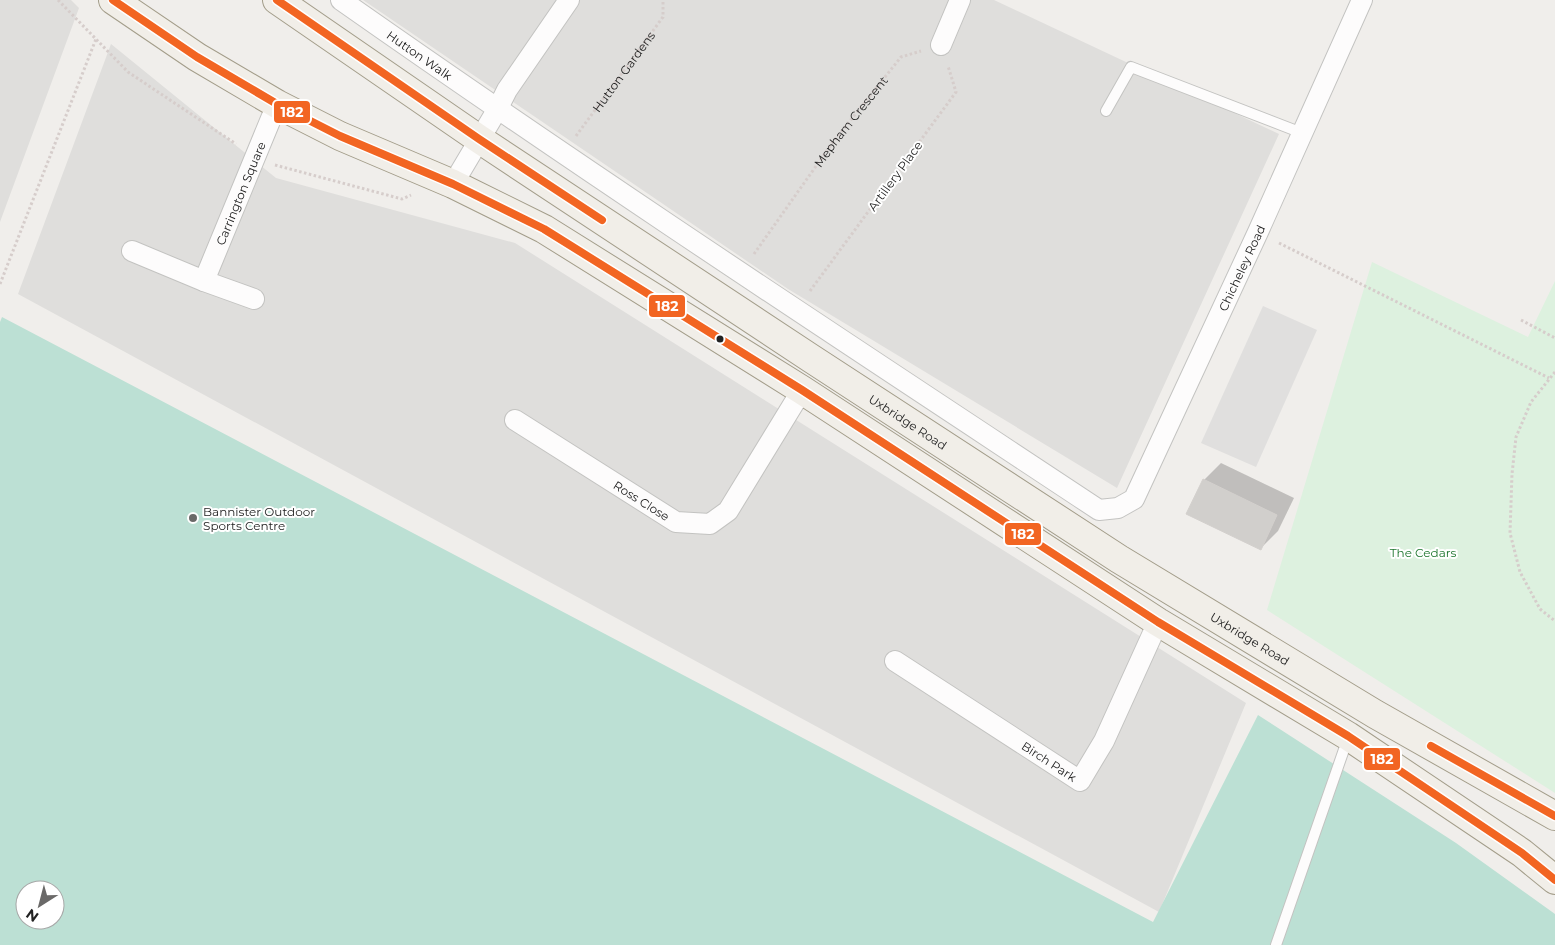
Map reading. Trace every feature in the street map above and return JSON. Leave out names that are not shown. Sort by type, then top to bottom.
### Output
[{"type":"main road","points":[[113,0],[197,57],[277,104],[340,136],[453,184],[544,229],[802,390],[1158,622],[1348,736],[1522,853],[1555,880]]},
{"type":"main road","name":"Uxbridge Road","points":[[276,0],[479,138],[812,359],[1119,559],[1375,714],[1555,816]]},
{"type":"street","name":"Hutton Walk","points":[[341,0],[498,110],[709,253],[1099,510]]},
{"type":"street","points":[[453,184],[479,138],[498,110],[507,90],[569,0]]},
{"type":"street","points":[[941,45],[960,0]]},
{"type":"street","name":"Chicheley Road","points":[[1099,510],[1118,508],[1134,499],[1258,232],[1362,0]]},
{"type":"street","name":"Carrington Square","points":[[204,281],[277,104]]},
{"type":"street","points":[[132,251],[204,281],[254,299]]},
{"type":"street","name":"Ross Close","points":[[515,420],[676,522],[710,524],[728,511],[802,390]]},
{"type":"street","name":"Birch Park","points":[[895,661],[1080,781],[1104,741],[1158,622]]},
{"type":"lane","points":[[1106,111],[1132,67],[1302,133]]},
{"type":"lane","points":[[1276,945],[1348,736]]},
{"type":"path","points":[[58,0],[128,72],[241,147]]},
{"type":"path","name":"Hutton Gardens","points":[[573,141],[663,17],[663,0]]},
{"type":"path","points":[[0,284],[96,39]]},
{"type":"path","name":"Mepham Crescent","points":[[749,261],[833,142],[901,57],[941,45]]},
{"type":"path","name":"Artillery Place","points":[[810,292],[956,92],[941,45]]},
{"type":"path","points":[[270,164],[402,200],[414,194]]},
{"type":"path","points":[[1258,232],[1549,378]]},
{"type":"path","points":[[1521,320],[1555,338]]},
{"type":"path","points":[[1555,372],[1531,402],[1516,437],[1512,474],[1510,533],[1520,572],[1540,609],[1555,621]]},
{"type":"shaded area","points":[[0,0],[71,0],[79,8],[0,222]]},
{"type":"shaded area","points":[[363,0],[994,0],[1279,134],[1117,488],[788,289]]},
{"type":"shaded area","points":[[111,44],[276,178],[515,243],[1246,703],[1159,912],[18,294]]},
{"type":"shaded area","points":[[1263,306],[1317,330],[1256,467],[1201,443]]},
{"type":"green space","name":"The Cedars","points":[[1372,262],[1528,337],[1555,281],[1555,793],[1267,610]]},
{"type":"green space","name":"Bannister Outdoor Sports Centre","points":[[2,317],[1153,922],[1258,715],[1456,843],[1555,914],[1555,945],[0,945],[0,322]]},
{"type":"building","points":[[1203,479],[1277,515],[1261,550],[1186,514]]},
{"type":"transit line","name":"182","points":[[113,0],[197,57],[277,104],[340,136],[453,184],[544,229],[802,390],[1158,622],[1348,736],[1522,853],[1555,880]]},
{"type":"transit line","name":"182","points":[[277,0],[479,139],[602,220]]},
{"type":"transit line","name":"182","points":[[1431,746],[1555,816]]},
{"type":"place","name":"Bannister Outdoor Sports Centre","points":[[193,518]]}]
